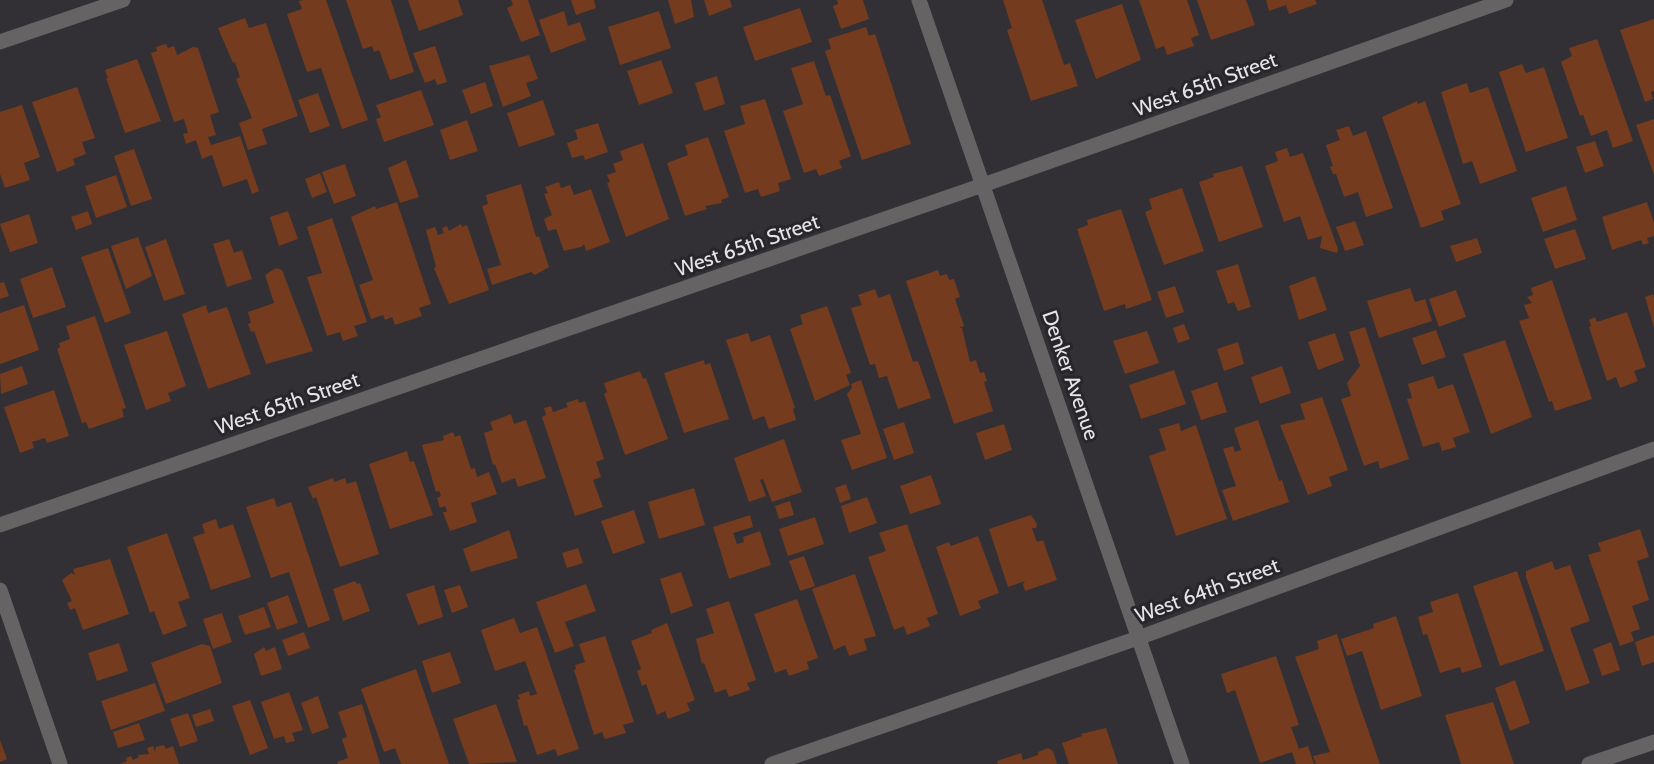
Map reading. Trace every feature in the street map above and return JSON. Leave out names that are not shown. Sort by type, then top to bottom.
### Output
[{"type":"street","points":[[0,42],[123,0]]},
{"type":"street","name":"Denker Avenue","points":[[919,0],[1182,764]]},
{"type":"street","name":"West 65th Street","points":[[0,525],[983,185],[1506,0]]},
{"type":"street","name":"West 64th Street","points":[[772,764],[1138,638],[1654,450]]},
{"type":"street","points":[[0,590],[60,764]]},
{"type":"street","points":[[1589,764],[1654,742]]},
{"type":"building","points":[[326,0],[368,120],[342,129],[321,68],[307,72],[287,14],[302,9],[299,1]]},
{"type":"building","points":[[346,0],[391,0],[414,72],[390,80],[379,50],[374,52],[372,46],[363,49]]},
{"type":"building","points":[[408,0],[458,0],[463,15],[419,31]]},
{"type":"building","points":[[511,0],[528,0],[540,35],[521,42],[507,8],[513,5]]},
{"type":"building","points":[[571,0],[594,0],[596,8],[576,15]]},
{"type":"building","points":[[668,0],[691,0],[694,17],[675,24]]},
{"type":"building","points":[[704,0],[730,0],[732,7],[709,16]]},
{"type":"building","points":[[837,0],[863,0],[869,19],[841,29],[833,6],[838,4]]},
{"type":"building","points":[[1003,0],[1042,0],[1064,65],[1070,63],[1078,86],[1031,101],[1007,30],[1012,28]]},
{"type":"building","points":[[1139,0],[1187,0],[1199,35],[1191,38],[1194,46],[1167,55],[1164,46],[1156,49]]},
{"type":"building","points":[[1197,0],[1246,0],[1255,25],[1211,40]]},
{"type":"building","points":[[1266,0],[1315,0],[1317,4],[1289,14],[1286,5],[1269,11]]},
{"type":"building","points":[[1122,4],[1141,60],[1096,79],[1075,20]]},
{"type":"building","points":[[800,8],[812,42],[755,61],[743,27]]},
{"type":"building","points":[[564,11],[568,26],[580,22],[586,40],[551,53],[539,20]]},
{"type":"building","points":[[659,11],[671,48],[620,65],[608,27]]},
{"type":"building","points":[[245,18],[249,28],[266,23],[298,116],[262,129],[267,144],[248,150],[239,123],[252,118],[236,79],[240,77],[235,62],[233,63],[218,28]]},
{"type":"building","points":[[1654,19],[1654,91],[1651,92],[1653,99],[1645,102],[1620,30]]},
{"type":"building","points":[[866,27],[869,36],[875,34],[911,144],[862,160],[825,51],[831,49],[828,39]]},
{"type":"building","points":[[1597,39],[1633,141],[1613,148],[1607,130],[1591,136],[1583,115],[1580,116],[1561,62],[1572,56],[1569,48]]},
{"type":"building","points":[[166,44],[168,48],[174,46],[177,55],[193,47],[198,48],[219,112],[210,115],[216,135],[208,137],[211,145],[240,136],[259,191],[252,194],[247,179],[223,187],[212,155],[202,159],[196,140],[186,144],[183,134],[188,133],[184,119],[174,122],[151,53],[157,51],[156,47]]},
{"type":"building","points":[[435,46],[447,82],[437,85],[435,79],[425,83],[413,53]]},
{"type":"building","points":[[529,55],[538,79],[526,83],[531,96],[503,107],[489,66]]},
{"type":"building","points":[[137,59],[161,121],[125,133],[105,70]]},
{"type":"building","points":[[661,60],[673,93],[639,105],[627,71]]},
{"type":"building","points":[[814,61],[826,96],[830,95],[851,156],[839,161],[842,168],[819,176],[816,169],[804,173],[783,111],[803,104],[791,68]]},
{"type":"building","points":[[1522,64],[1526,73],[1544,67],[1568,138],[1526,152],[1499,72]]},
{"type":"building","points":[[717,76],[725,104],[704,111],[695,83]]},
{"type":"building","points":[[485,82],[493,106],[471,114],[462,90]]},
{"type":"building","points":[[1467,83],[1470,93],[1488,87],[1517,171],[1480,184],[1472,161],[1463,164],[1441,92]]},
{"type":"building","points":[[77,87],[95,138],[82,142],[86,154],[73,159],[75,165],[57,172],[32,102]]},
{"type":"building","points":[[421,90],[434,125],[384,142],[376,119],[381,117],[376,105]]},
{"type":"building","points":[[318,93],[330,126],[310,133],[298,100]]},
{"type":"building","points":[[765,99],[791,179],[778,183],[780,191],[761,197],[758,189],[745,193],[724,131],[745,124],[740,106]]},
{"type":"building","points":[[543,100],[555,135],[519,147],[507,113]]},
{"type":"building","points":[[1417,101],[1418,104],[1425,101],[1461,204],[1441,211],[1444,220],[1421,228],[1382,117]]},
{"type":"building","points":[[22,105],[40,157],[24,163],[30,180],[5,188],[0,174],[0,112]]},
{"type":"building","points":[[1654,119],[1654,175],[1636,125]]},
{"type":"building","points":[[467,120],[478,151],[450,160],[440,130]]},
{"type":"building","points":[[598,123],[608,152],[585,160],[583,155],[572,158],[567,143],[578,139],[575,130]]},
{"type":"building","points":[[1349,126],[1353,136],[1366,131],[1393,208],[1366,217],[1358,192],[1344,197],[1336,174],[1333,174],[1330,167],[1333,166],[1326,145],[1340,140],[1336,130]]},
{"type":"building","points":[[708,137],[729,197],[721,200],[722,203],[705,206],[707,209],[685,216],[667,163],[688,155],[685,145]]},
{"type":"building","points":[[1595,141],[1604,166],[1585,173],[1576,147]]},
{"type":"building","points":[[643,143],[669,219],[626,237],[607,183],[610,182],[607,175],[616,172],[613,164],[623,160],[620,151]]},
{"type":"building","points":[[1287,148],[1290,157],[1303,153],[1338,249],[1337,253],[1320,248],[1322,236],[1308,240],[1300,216],[1284,222],[1265,166],[1278,161],[1275,152]]},
{"type":"building","points":[[134,149],[152,199],[131,206],[114,156]]},
{"type":"building","points":[[406,160],[419,197],[400,203],[388,168]]},
{"type":"building","points":[[345,164],[356,196],[334,204],[322,172]]},
{"type":"building","points":[[1242,166],[1263,227],[1219,242],[1199,182],[1214,177],[1213,174]]},
{"type":"building","points":[[320,173],[327,192],[312,198],[305,179]]},
{"type":"building","points":[[116,175],[127,207],[96,218],[85,186]]},
{"type":"building","points":[[559,182],[561,188],[570,185],[574,195],[591,189],[610,242],[586,251],[584,244],[581,247],[564,251],[556,229],[548,231],[544,219],[552,215],[544,194],[548,193],[545,187]]},
{"type":"building","points":[[521,184],[536,237],[539,236],[549,267],[535,275],[531,272],[492,285],[487,269],[501,265],[482,206],[488,204],[486,195]]},
{"type":"building","points":[[1566,186],[1577,220],[1543,232],[1531,198]]},
{"type":"building","points":[[1182,188],[1204,251],[1164,265],[1145,212],[1152,209],[1149,199]]},
{"type":"building","points":[[397,202],[431,304],[419,308],[422,316],[395,325],[392,317],[385,320],[383,315],[371,319],[359,285],[373,280],[351,217],[375,206],[376,209]]},
{"type":"building","points":[[1647,202],[1654,223],[1654,236],[1647,238],[1649,243],[1643,245],[1641,240],[1612,250],[1602,217]]},
{"type":"building","points":[[1121,209],[1152,300],[1126,309],[1125,304],[1104,311],[1077,229],[1088,225],[1087,220]]},
{"type":"building","points":[[88,211],[92,224],[76,230],[71,217]]},
{"type":"building","points":[[288,211],[298,239],[279,246],[270,217]]},
{"type":"building","points":[[29,214],[38,243],[10,252],[0,224]]},
{"type":"building","points":[[332,218],[367,322],[354,326],[358,336],[343,341],[340,332],[327,336],[307,277],[322,273],[307,227]]},
{"type":"building","points":[[1355,221],[1364,245],[1345,251],[1336,227]]},
{"type":"building","points":[[461,224],[462,227],[467,225],[489,290],[449,304],[434,268],[436,267],[426,230],[435,227],[438,235],[444,233],[442,228],[447,226],[449,231]]},
{"type":"building","points":[[1575,229],[1586,259],[1555,269],[1544,239]]},
{"type":"building","points":[[138,237],[152,276],[126,289],[111,246]]},
{"type":"building","points":[[1477,238],[1482,253],[1456,262],[1450,246]]},
{"type":"building","points":[[166,239],[185,294],[164,301],[145,247]]},
{"type":"building","points":[[229,239],[234,253],[242,250],[252,279],[227,287],[213,244]]},
{"type":"building","points":[[108,248],[131,313],[105,323],[81,257]]},
{"type":"building","points":[[1238,264],[1251,307],[1238,311],[1234,302],[1228,304],[1216,271]]},
{"type":"building","points":[[52,267],[66,307],[33,318],[20,279]]},
{"type":"building","points":[[276,268],[282,270],[313,351],[266,364],[254,331],[251,332],[248,324],[251,323],[248,312],[274,303],[265,275]]},
{"type":"building","points":[[938,270],[940,276],[947,274],[949,280],[954,279],[960,297],[955,299],[964,326],[959,328],[962,328],[970,362],[976,360],[980,373],[984,372],[987,381],[984,382],[993,411],[954,424],[906,281]]},
{"type":"building","points":[[1315,276],[1327,310],[1299,320],[1289,286]]},
{"type":"building","points":[[1552,280],[1592,399],[1555,411],[1552,401],[1549,402],[1519,321],[1529,318],[1524,305],[1532,303],[1527,297],[1533,295],[1531,288]]},
{"type":"building","points":[[4,282],[9,296],[0,299],[0,283]]},
{"type":"building","points":[[1175,286],[1184,312],[1166,318],[1157,292]]},
{"type":"building","points":[[1410,288],[1415,302],[1425,299],[1432,321],[1379,338],[1367,301]]},
{"type":"building","points":[[875,289],[878,298],[890,294],[913,362],[918,361],[931,398],[898,409],[887,376],[879,378],[875,364],[870,365],[851,308],[862,305],[858,295]]},
{"type":"building","points":[[1456,290],[1466,317],[1439,327],[1429,299]]},
{"type":"building","points":[[1653,294],[1654,298],[1654,328],[1645,297]]},
{"type":"building","points":[[24,305],[39,350],[0,364],[0,313]]},
{"type":"building","points":[[206,305],[208,313],[227,307],[251,374],[208,389],[182,314]]},
{"type":"building","points":[[827,306],[851,373],[846,375],[850,385],[815,401],[790,329],[803,324],[800,315]]},
{"type":"building","points":[[1627,312],[1646,367],[1634,371],[1638,381],[1620,388],[1616,377],[1607,381],[1589,327],[1591,326],[1589,320],[1595,317],[1597,322]]},
{"type":"building","points":[[95,316],[126,408],[122,409],[124,417],[89,429],[86,422],[82,423],[57,349],[60,347],[59,343],[70,339],[66,326]]},
{"type":"building","points":[[1184,324],[1190,339],[1178,343],[1173,328]]},
{"type":"building","points":[[1365,327],[1409,459],[1380,469],[1378,461],[1364,466],[1341,399],[1351,396],[1347,383],[1360,366],[1349,332]]},
{"type":"building","points":[[1436,330],[1446,357],[1422,365],[1412,338]]},
{"type":"building","points":[[167,331],[186,386],[168,393],[171,401],[146,410],[124,345]]},
{"type":"building","points":[[1147,331],[1159,363],[1125,374],[1113,341]]},
{"type":"building","points":[[748,333],[751,342],[770,335],[795,408],[793,409],[796,420],[769,429],[764,416],[753,420],[726,340]]},
{"type":"building","points":[[1335,333],[1344,360],[1318,370],[1308,342]]},
{"type":"building","points":[[1505,340],[1532,417],[1491,434],[1463,354]]},
{"type":"building","points":[[1238,342],[1244,364],[1224,371],[1217,349]]},
{"type":"building","points":[[704,360],[705,365],[710,363],[729,419],[684,433],[664,373]]},
{"type":"building","points":[[22,366],[28,384],[1,394],[0,374]]},
{"type":"building","points":[[1282,366],[1291,393],[1260,404],[1251,377]]},
{"type":"building","points":[[1174,370],[1186,404],[1141,419],[1129,385]]},
{"type":"building","points":[[640,371],[643,379],[646,378],[668,439],[625,455],[604,394],[607,392],[604,383]]},
{"type":"building","points":[[1433,376],[1438,389],[1453,384],[1470,432],[1453,438],[1456,447],[1442,451],[1439,442],[1423,447],[1407,399],[1412,398],[1408,384]]},
{"type":"building","points":[[861,380],[887,458],[852,470],[841,440],[861,434],[847,394],[852,388],[851,384]]},
{"type":"building","points":[[1217,382],[1227,412],[1201,420],[1191,391]]},
{"type":"building","points":[[54,390],[69,436],[47,443],[45,438],[32,442],[34,448],[20,453],[4,407]]},
{"type":"building","points":[[1322,397],[1348,470],[1329,477],[1332,486],[1308,495],[1280,425],[1305,419],[1300,404]]},
{"type":"building","points":[[578,399],[579,403],[585,401],[604,459],[596,462],[601,477],[593,480],[603,507],[575,516],[542,417],[546,415],[544,408],[551,406],[553,412],[568,407],[566,403]]},
{"type":"building","points":[[511,414],[514,424],[526,420],[546,478],[518,487],[515,478],[502,483],[495,464],[493,465],[484,433],[493,430],[490,422]]},
{"type":"building","points":[[1258,420],[1279,481],[1282,480],[1289,502],[1233,521],[1222,490],[1236,486],[1223,449],[1233,446],[1235,452],[1241,450],[1234,428]]},
{"type":"building","points":[[904,422],[914,453],[894,460],[883,429]]},
{"type":"building","points":[[1179,423],[1181,431],[1196,425],[1227,519],[1176,536],[1149,456],[1166,450],[1159,429]]},
{"type":"building","points":[[1004,424],[1012,450],[985,460],[976,433]]},
{"type":"building","points":[[453,432],[455,437],[460,435],[471,469],[475,468],[477,477],[489,472],[497,494],[471,503],[477,522],[450,531],[443,512],[447,512],[445,506],[440,508],[437,498],[441,496],[439,491],[436,492],[422,445],[444,440],[443,436]]},
{"type":"building","points":[[784,439],[802,492],[772,502],[763,479],[760,480],[766,496],[749,502],[734,458]]},
{"type":"building","points":[[407,451],[410,462],[414,461],[433,515],[390,529],[369,464]]},
{"type":"building","points":[[931,475],[941,504],[910,514],[900,486]]},
{"type":"building","points":[[333,478],[334,482],[345,478],[347,484],[356,481],[379,554],[340,567],[316,497],[313,499],[308,487]]},
{"type":"building","points":[[846,484],[851,499],[840,503],[835,488]]},
{"type":"building","points":[[694,488],[705,525],[659,539],[648,502]]},
{"type":"building","points":[[867,497],[877,523],[849,533],[841,506]]},
{"type":"building","points":[[274,498],[277,507],[291,502],[330,620],[308,628],[289,572],[271,578],[246,507]]},
{"type":"building","points":[[790,501],[794,515],[779,519],[775,506]]},
{"type":"building","points":[[634,510],[645,543],[613,554],[601,521]]},
{"type":"building","points":[[750,515],[753,527],[733,533],[737,544],[744,542],[743,537],[760,531],[771,565],[729,579],[713,527]]},
{"type":"building","points":[[1031,515],[1037,524],[1036,528],[1032,528],[1037,542],[1043,540],[1057,580],[1025,591],[1023,584],[1025,581],[1008,587],[989,529]]},
{"type":"building","points":[[815,517],[824,544],[788,556],[779,529]]},
{"type":"building","points":[[216,519],[219,529],[233,524],[251,577],[211,590],[193,537],[205,533],[202,524]]},
{"type":"building","points":[[907,524],[938,614],[927,618],[930,626],[907,635],[904,626],[894,630],[868,557],[886,551],[879,533]]},
{"type":"building","points":[[1640,529],[1649,557],[1637,561],[1649,600],[1632,606],[1640,629],[1631,632],[1634,641],[1620,646],[1588,555],[1601,551],[1598,543]]},
{"type":"building","points":[[509,530],[518,558],[471,572],[463,549]]},
{"type":"building","points":[[167,533],[190,598],[178,602],[187,626],[163,635],[154,611],[150,613],[127,547]]},
{"type":"building","points":[[978,536],[999,593],[978,601],[981,608],[960,616],[936,547],[949,542],[951,546]]},
{"type":"building","points":[[578,548],[583,563],[567,568],[562,553]]},
{"type":"building","points":[[804,556],[815,586],[800,591],[789,561]]},
{"type":"building","points":[[110,559],[129,614],[83,630],[75,608],[70,610],[67,603],[72,601],[62,580],[71,573],[75,575],[73,569]]},
{"type":"building","points":[[1552,561],[1555,570],[1570,565],[1590,621],[1570,628],[1590,683],[1566,691],[1526,577],[1526,571]]},
{"type":"building","points":[[1517,571],[1544,651],[1500,666],[1473,586]]},
{"type":"building","points":[[681,572],[693,606],[671,614],[660,579]]},
{"type":"building","points":[[855,574],[876,636],[864,639],[867,650],[849,656],[845,645],[834,650],[812,589]]},
{"type":"building","points":[[355,581],[357,584],[360,583],[370,611],[343,621],[333,589]]},
{"type":"building","points":[[586,584],[596,611],[565,622],[574,646],[555,653],[536,602]]},
{"type":"building","points":[[434,585],[443,617],[418,625],[406,594]]},
{"type":"building","points":[[460,585],[468,607],[452,613],[444,590]]},
{"type":"building","points":[[1458,593],[1482,667],[1462,673],[1460,667],[1440,673],[1427,634],[1423,635],[1418,617],[1433,612],[1430,602]]},
{"type":"building","points":[[288,595],[298,623],[277,630],[267,603]]},
{"type":"building","points":[[797,599],[818,658],[807,662],[809,669],[789,676],[786,669],[775,673],[754,614]]},
{"type":"building","points":[[729,601],[756,680],[747,683],[750,690],[729,697],[726,689],[715,693],[704,663],[702,664],[696,639],[714,633],[706,609]]},
{"type":"building","points":[[264,607],[271,627],[245,635],[238,616]]},
{"type":"building","points":[[222,613],[232,642],[213,649],[203,619]]},
{"type":"building","points":[[1396,616],[1422,696],[1381,710],[1362,651],[1347,656],[1341,639],[1374,628],[1373,624]]},
{"type":"building","points":[[514,618],[520,633],[537,627],[579,749],[558,756],[555,749],[537,755],[527,725],[524,726],[517,700],[520,699],[518,695],[529,691],[530,696],[537,694],[525,661],[495,671],[481,630]]},
{"type":"building","points":[[667,623],[695,700],[687,703],[690,711],[668,719],[665,711],[657,715],[646,684],[642,686],[637,671],[641,669],[631,641],[652,633],[651,630]]},
{"type":"building","points":[[304,632],[310,648],[288,656],[282,640]]},
{"type":"building","points":[[1337,634],[1380,764],[1316,764],[1313,756],[1330,752],[1295,657],[1319,649],[1317,641]]},
{"type":"building","points":[[1654,635],[1654,662],[1642,666],[1635,642]]},
{"type":"building","points":[[605,636],[634,722],[623,725],[626,733],[605,739],[602,732],[594,735],[574,670],[575,665],[585,662],[579,644]]},
{"type":"building","points":[[1611,642],[1620,670],[1602,676],[1593,649]]},
{"type":"building","points":[[119,643],[128,671],[97,681],[88,653]]},
{"type":"building","points":[[202,644],[210,646],[222,683],[166,704],[151,663]]},
{"type":"building","points":[[264,647],[266,651],[275,647],[282,669],[261,676],[254,654]]},
{"type":"building","points":[[450,652],[461,683],[432,693],[422,661]]},
{"type":"building","points":[[1276,656],[1299,725],[1291,727],[1299,749],[1308,746],[1314,764],[1296,764],[1292,752],[1260,763],[1235,690],[1227,693],[1221,674]]},
{"type":"building","points":[[416,669],[449,764],[401,764],[395,748],[384,752],[361,689]]},
{"type":"building","points":[[1515,680],[1530,723],[1510,731],[1495,688]]},
{"type":"building","points":[[155,683],[165,711],[111,730],[101,701]]},
{"type":"building","points":[[289,692],[303,730],[292,733],[295,741],[286,743],[284,736],[274,739],[261,702]]},
{"type":"building","points":[[318,696],[329,728],[312,734],[301,703]]},
{"type":"building","points":[[250,700],[268,748],[250,755],[232,706]]},
{"type":"building","points":[[1493,702],[1514,764],[1461,764],[1445,715]]},
{"type":"building","points":[[362,704],[380,764],[338,764],[337,762],[348,758],[342,739],[347,737],[338,712]]},
{"type":"building","points":[[496,704],[517,762],[469,764],[453,719]]},
{"type":"building","points":[[210,709],[214,721],[196,727],[192,715]]},
{"type":"building","points":[[188,713],[198,741],[180,747],[170,719]]},
{"type":"building","points":[[139,723],[145,740],[118,748],[113,732]]},
{"type":"building","points":[[1106,728],[1118,764],[1069,764],[1062,743],[1082,736],[1081,734]]},
{"type":"building","points":[[0,740],[7,759],[0,762]]},
{"type":"building","points":[[164,745],[166,749],[173,746],[179,764],[120,764],[131,756],[133,760],[139,757],[138,755],[149,754],[147,748],[153,746],[155,752],[156,747]]},
{"type":"building","points":[[1048,748],[1053,751],[1057,764],[998,764],[997,761],[1021,753],[1023,760],[1038,755],[1038,752]]}]
